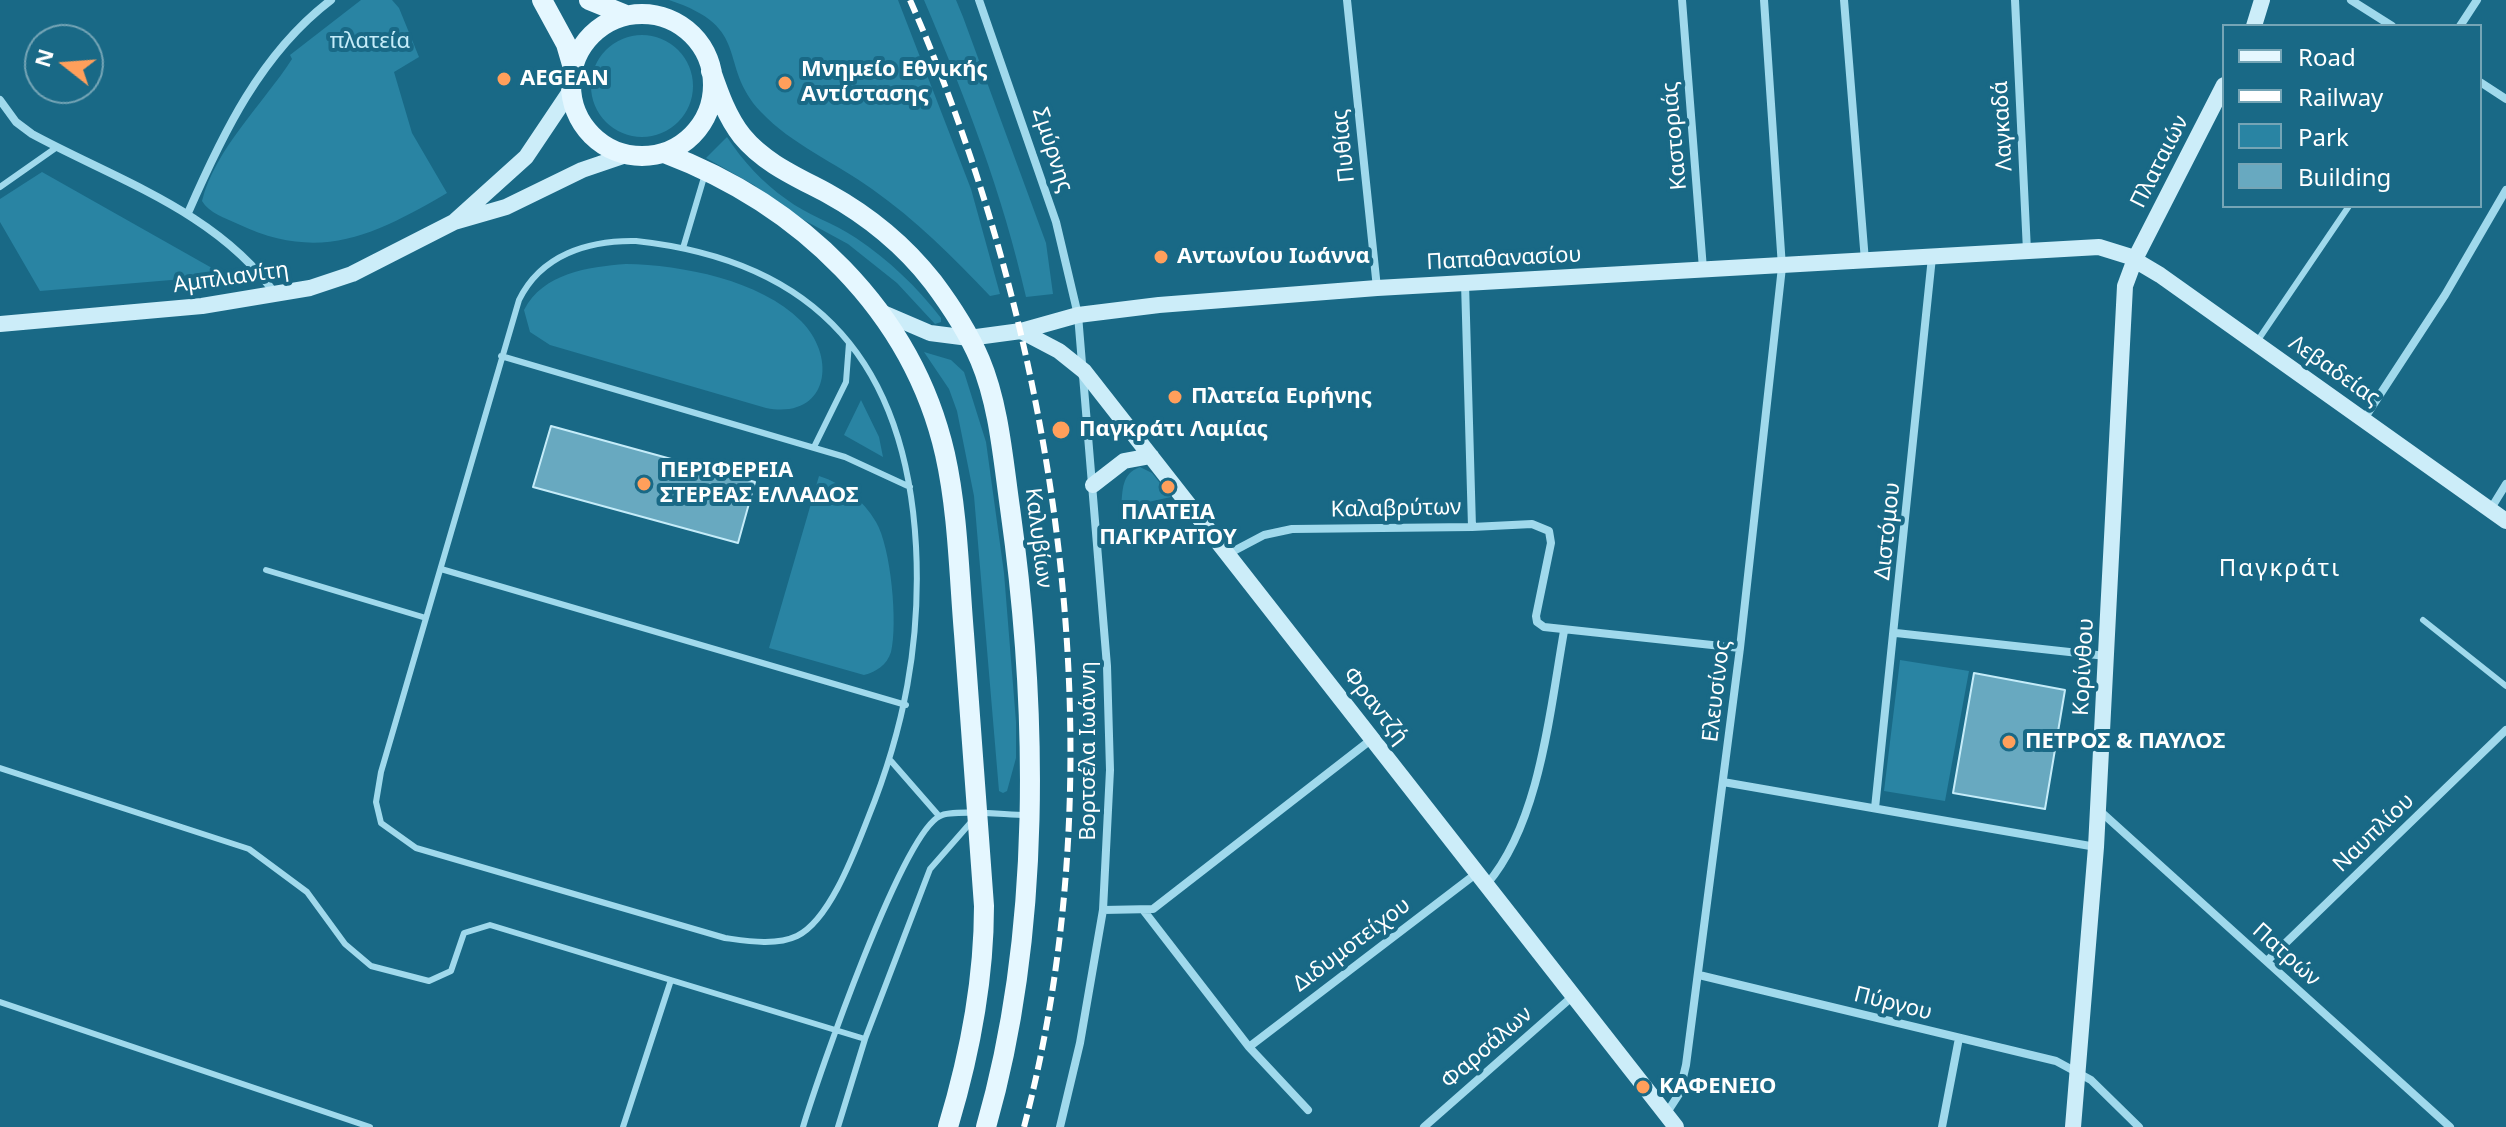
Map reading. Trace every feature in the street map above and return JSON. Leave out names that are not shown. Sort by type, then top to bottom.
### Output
[{"type":"main road","points":[[542,0],[566,44],[573,68],[571,90],[577,115],[592,136],[626,155],[664,153],[706,170],[754,197],[817,242],[859,283],[881,312],[926,388],[950,479],[984,906],[982,970],[969,1053],[948,1127]]},
{"type":"main road","points":[[589,0],[626,15]]},
{"type":"main road","points":[[2255,24],[2262,0]]},
{"type":"main road","points":[[573,68],[592,34],[608,22],[626,15],[649,14],[681,25],[704,49],[711,71],[712,96],[703,121],[687,140],[664,153]]},
{"type":"main road","name":"Καλυβίων","points":[[711,71],[721,100],[744,138],[762,155],[850,207],[898,244],[933,283],[969,338],[988,382],[1013,529],[1027,670],[1028,815],[1012,1014],[986,1127]]},
{"type":"main road","name":"Πλαταιών","points":[[2135,259],[2222,89]]},
{"type":"main road","name":"Αμπλιανίτη","points":[[454,222],[526,157],[571,90]]},
{"type":"main road","name":"Αμπλιανίτη","points":[[0,324],[202,306],[276,295],[352,274],[454,222],[506,207],[582,170],[626,155]]},
{"type":"main road","name":"Παπαθανασίου","points":[[881,312],[930,333],[969,338],[1021,331],[1078,315],[1377,288],[1782,267],[2093,246],[2135,259]]},
{"type":"main road","name":"Λεβαδείας","points":[[2135,259],[2506,521]]},
{"type":"main road","name":"Κορίνθου","points":[[2073,1127],[2096,847],[2124,300],[2135,259]]},
{"type":"main road","name":"Φραντζή","points":[[1021,331],[1059,351],[1084,371],[1671,1120]]},
{"type":"main road","points":[[1093,485],[1124,461],[1151,456]]},
{"type":"street","points":[[188,213],[214,154],[264,71],[295,33],[331,0]]},
{"type":"street","name":"Σμύρνης","points":[[979,0],[1056,222],[1078,315],[1084,371]]},
{"type":"street","name":"Πυθίας","points":[[1347,0],[1377,288]]},
{"type":"street","name":"Καστοριάς","points":[[1682,0],[1703,269]]},
{"type":"street","name":"Ελευσίνος","points":[[1671,1120],[1684,1078],[1699,975],[1740,648],[1782,267],[1764,0]]},
{"type":"street","points":[[1844,0],[1865,261]]},
{"type":"street","name":"Λαγκαδά","points":[[2015,0],[2027,251]]},
{"type":"street","points":[[2351,0],[2389,24]]},
{"type":"street","points":[[2461,24],[2477,0]]},
{"type":"street","points":[[2482,83],[2506,99]]},
{"type":"street","points":[[0,100],[16,122],[57,147],[188,213],[238,251],[276,295]]},
{"type":"street","points":[[2364,419],[2445,295],[2506,190]]},
{"type":"street","name":"Διστόμου","points":[[1875,808],[1896,633],[1932,256]]},
{"type":"street","name":"Καλαβρύτων","points":[[1228,554],[1264,535],[1292,529],[1472,527],[1465,283]]},
{"type":"street","name":"Βορτσέλα Ιωάννη","points":[[1060,1127],[1080,1043],[1103,910],[1109,800],[1109,712],[1084,371]]},
{"type":"street","points":[[2490,510],[2506,484]]},
{"type":"street","points":[[1472,527],[1532,524],[1549,531],[1551,543],[1536,620],[1544,627],[1740,648]]},
{"type":"street","name":"Διδυμοτείχου","points":[[1249,1047],[1503,866],[1525,812],[1545,736],[1564,631]]},
{"type":"street","points":[[1896,633],[2107,656]]},
{"type":"street","name":"Ναυπλίου","points":[[2267,961],[2506,730]]},
{"type":"street","points":[[1103,910],[1153,909],[1373,738]]},
{"type":"street","points":[[1723,782],[2096,847]]},
{"type":"street","name":"Πατρών","points":[[2098,809],[2450,1127]]},
{"type":"street","points":[[1144,911],[1249,1047],[1308,1110]]},
{"type":"street","name":"Πύργου","points":[[1699,975],[2078,1070]]},
{"type":"street","name":"Φαρσάλων","points":[[1424,1127],[1573,995]]},
{"type":"street","points":[[1942,1127],[1959,1038]]},
{"type":"street","points":[[2078,1070],[2139,1127]]},
{"type":"lane","points":[[0,187],[57,147]]},
{"type":"lane","points":[[683,248],[706,170]]},
{"type":"lane","points":[[2256,343],[2348,208]]},
{"type":"lane","points":[[611,241],[636,241],[683,248],[771,278],[817,310],[849,341],[883,396],[901,445],[910,487],[917,618],[906,705],[891,761],[829,904],[797,936],[758,943],[725,938],[416,848],[381,823],[376,802],[381,772],[501,356],[523,291],[534,275],[556,258],[611,241]]},
{"type":"lane","points":[[814,447],[846,382],[851,360],[849,341]]},
{"type":"lane","points":[[501,356],[814,447],[857,462],[910,487]]},
{"type":"lane","points":[[441,569],[906,705]]},
{"type":"lane","points":[[266,570],[426,618]]},
{"type":"lane","points":[[2423,620],[2506,686]]},
{"type":"lane","points":[[891,761],[939,816]]},
{"type":"lane","points":[[0,768],[249,849],[307,892],[345,944],[371,966],[429,981],[451,971],[464,933],[490,925],[865,1039]]},
{"type":"lane","points":[[803,1127],[835,1028],[897,881],[921,836],[939,816],[957,812],[977,816],[1028,815]]},
{"type":"lane","points":[[838,1127],[865,1039],[930,869],[977,816]]},
{"type":"lane","points":[[623,1127],[671,980]]},
{"type":"lane","points":[[0,1002],[370,1127]]},
{"type":"green space","name":"πλατεία","points":[[361,0],[392,0],[399,8],[419,57],[394,72],[412,133],[447,193],[371,232],[321,242],[295,242],[268,236],[213,212],[202,201],[217,163],[292,59],[290,55]]},
{"type":"green space","points":[[669,0],[898,0],[971,189],[1000,294],[990,296],[904,213],[773,123],[748,95],[724,35],[696,11]]},
{"type":"green space","points":[[924,0],[956,0],[1046,243],[1053,294],[1026,297],[982,146]]},
{"type":"green space","points":[[642,35],[661,39],[678,50],[689,67],[693,86],[689,105],[678,122],[661,133],[642,137],[623,133],[606,122],[595,105],[591,86],[595,67],[606,50],[623,39]]},
{"type":"green space","points":[[727,137],[754,171],[777,193],[856,238],[891,265],[922,296],[941,322],[935,324],[897,283],[848,244],[780,207],[754,185],[706,158]]},
{"type":"green space","points":[[42,172],[219,272],[219,276],[40,291],[0,222],[0,199]]},
{"type":"green space","points":[[626,264],[671,268],[719,278],[742,285],[784,307],[813,336],[820,352],[823,368],[821,383],[814,396],[803,405],[787,409],[766,408],[550,345],[530,332],[524,310],[543,288],[568,274]]},
{"type":"green space","points":[[924,352],[951,360],[964,372],[986,442],[1004,573],[1016,722],[1016,758],[1007,791],[1003,793],[999,791],[974,496],[957,411],[949,389]]},
{"type":"green space","points":[[861,400],[879,437],[883,457],[844,435]]},
{"type":"green space","points":[[1140,467],[1152,473],[1171,497],[1121,508],[1126,478]]},
{"type":"green space","points":[[819,476],[845,488],[865,507],[876,522],[886,549],[893,605],[891,652],[880,667],[864,675],[769,648]]},
{"type":"green space","points":[[1900,660],[1969,671],[1945,801],[1884,791]]},
{"type":"building","name":"ΠΕΡΙΦΕΡΕΙΑ ΣΤΕΡΕΑΣ ΕΛΛΑΔΟΣ","points":[[551,426],[755,482],[738,543],[533,487]]},
{"type":"building","name":"ΠΕΤΡΟΣ & ΠΑΥΛΟΣ","points":[[1974,673],[2065,690],[2045,809],[1953,793]]},
{"type":"railway","points":[[910,0],[962,132],[1005,269],[1037,411],[1059,555],[1070,700],[1068,845],[1053,988],[1024,1127]]},
{"type":"place","name":"AEGEAN","points":[[504,79]]},
{"type":"place","name":"Μνημείο Εθνικής Αντίστασης","points":[[785,83]]},
{"type":"place","name":"Αντωνίου Ιωάννα","points":[[1161,257]]},
{"type":"place","name":"Πλατεία Ειρήνης","points":[[1175,397]]},
{"type":"place","name":"Παγκράτι Λαμίας","points":[[1061,430]]},
{"type":"place","name":"ΠΕΡΙΦΕΡΕΙΑ ΣΤΕΡΕΑΣ ΕΛΛΑΔΟΣ","points":[[644,484]]},
{"type":"place","name":"ΠΛΑΤΕΙΑ ΠΑΓΚΡΑΤΙΟΥ","points":[[1168,487]]},
{"type":"place","name":"ΠΕΤΡΟΣ & ΠΑΥΛΟΣ","points":[[2009,742]]},
{"type":"place","name":"ΚΑΦΕΝΕΙΟ","points":[[1643,1087]]},
{"type":"district","name":"Παγκράτι","points":[[2280,569]]}]
